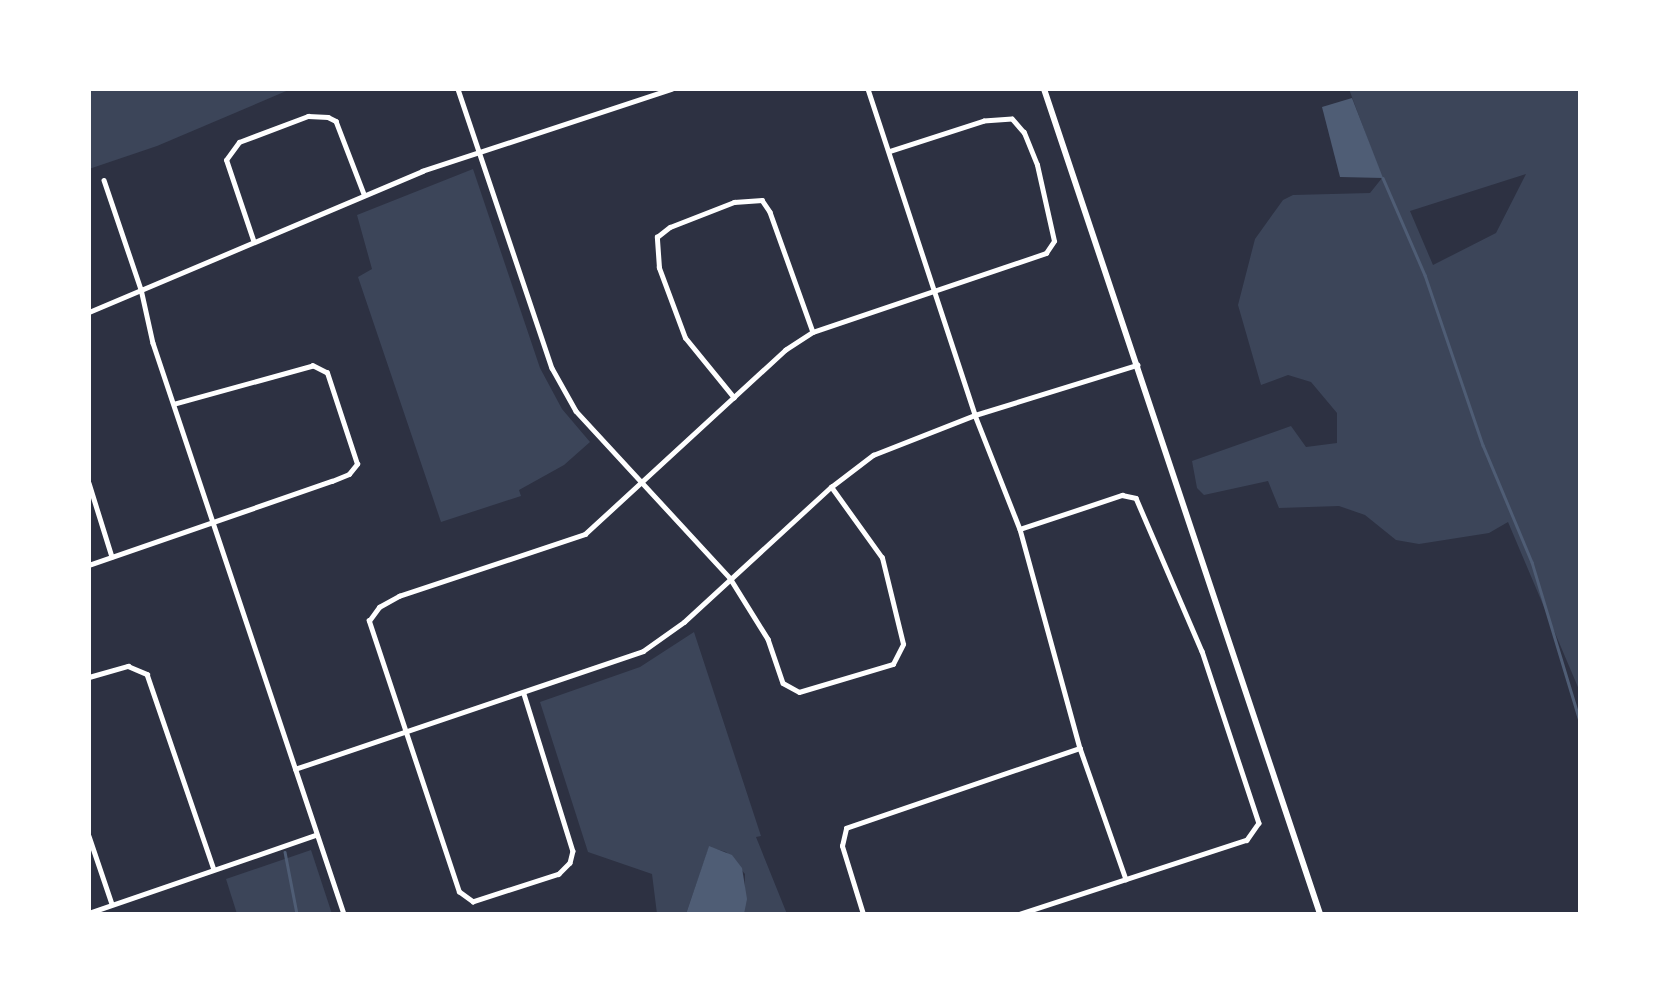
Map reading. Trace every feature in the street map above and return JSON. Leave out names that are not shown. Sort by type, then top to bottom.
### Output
[{"type":"main road","points":[[1044,89],[1320,914]]},
{"type":"street","points":[[458,89],[552,368],[576,411],[645,482],[730,578],[768,639],[783,682],[799,692],[893,664],[903,644],[882,558],[831,487]]},
{"type":"street","points":[[89,312],[364,194],[480,151],[671,89]]},
{"type":"street","points":[[868,89],[937,289],[975,415],[1020,529],[1080,748],[1126,879]]},
{"type":"street","points":[[253,240],[226,160],[239,142],[308,116],[328,117],[340,132],[364,194]]},
{"type":"street","points":[[524,694],[573,851],[570,863],[559,874],[508,893],[473,902],[459,892],[403,735],[371,638],[369,621],[379,607],[399,596],[585,534],[645,482],[785,349],[813,332],[1046,253],[1054,241],[1054,231],[1037,165],[1024,133],[1012,120],[984,121],[891,150]]},
{"type":"street","points":[[104,180],[141,289],[153,343],[344,914]]},
{"type":"street","points":[[734,398],[685,338],[660,268],[657,237],[670,227],[734,202],[762,200],[771,212],[813,332]]},
{"type":"street","points":[[295,769],[524,694],[643,651],[684,622],[831,487],[873,455],[975,415],[1136,365]]},
{"type":"street","points":[[89,565],[331,481],[349,474],[357,464],[327,373],[313,366],[175,404]]},
{"type":"street","points":[[89,484],[112,557]]},
{"type":"street","points":[[1020,529],[1122,495],[1136,498],[1202,651],[1258,815],[1257,829],[1247,840],[1021,914]]},
{"type":"street","points":[[89,677],[128,666],[147,674],[213,867]]},
{"type":"street","points":[[863,914],[842,846],[846,828],[1080,748]]},
{"type":"street","points":[[89,913],[213,867],[316,835]]},
{"type":"street","points":[[89,836],[112,904]]},
{"type":"shaded area","points":[[89,89],[291,89],[157,146],[89,169]]},
{"type":"shaded area","points":[[1349,89],[1580,89],[1580,692],[1508,522],[1489,533],[1419,544],[1396,540],[1365,515],[1339,506],[1279,508],[1268,481],[1204,495],[1197,488],[1192,461],[1291,426],[1306,447],[1337,443],[1337,413],[1311,382],[1288,375],[1261,385],[1238,305],[1255,239],[1283,200],[1293,195],[1370,193],[1382,178]],"holes":[[[1526,174],[1496,233],[1433,265],[1410,211]]]},
{"type":"shaded area","points":[[1352,98],[1383,178],[1340,177],[1322,107]]},
{"type":"shaded area","points":[[473,169],[540,368],[562,409],[590,442],[564,465],[519,490],[521,496],[441,522],[358,277],[372,269],[357,215]]},
{"type":"shaded area","points":[[694,632],[761,836],[756,837],[787,914],[744,914],[745,874],[726,852],[709,847],[686,914],[657,914],[652,874],[588,852],[540,702],[640,667]]},
{"type":"shaded area","points":[[709,846],[732,855],[742,868],[747,899],[744,914],[686,914]]},
{"type":"shaded area","points":[[311,850],[332,914],[237,914],[226,879]]},
{"type":"waterway","points":[[1383,178],[1425,275],[1483,445],[1532,562],[1580,721]]},
{"type":"waterway","points":[[285,852],[297,914]]}]
